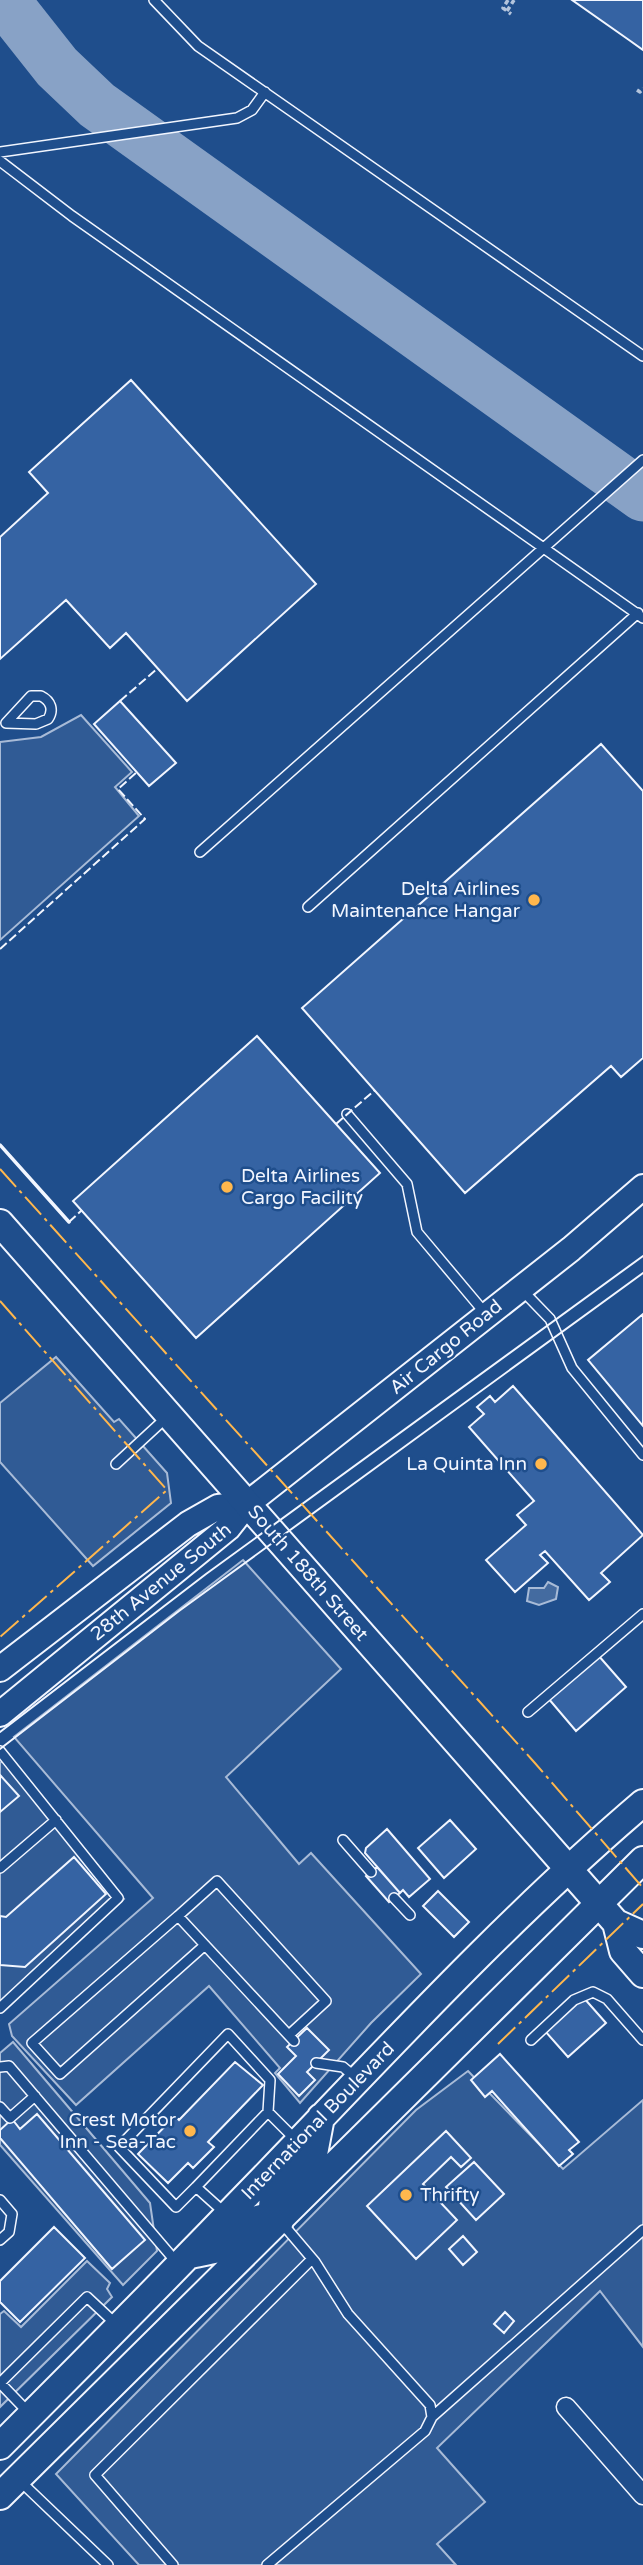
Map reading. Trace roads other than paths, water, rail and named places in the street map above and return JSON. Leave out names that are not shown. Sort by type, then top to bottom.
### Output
[{"type":"main road","name":"Air Cargo Road","points":[[247,1504],[520,1289],[643,1188]]},
{"type":"main road","name":"South 188th Street","points":[[0,1223],[608,1913],[643,1936]]},
{"type":"main road","name":"28th Avenue South","points":[[0,1669],[188,1524],[218,1507],[247,1504]]},
{"type":"main road","name":"28th Avenue South","points":[[0,1714],[228,1528],[247,1504]]},
{"type":"main road","name":"International Boulevard","points":[[0,2446],[567,1867],[643,1803]]},
{"type":"main road","points":[[9,2487],[279,2221],[608,1913],[643,1860]]},
{"type":"main road","name":"South 188th Street","points":[[608,1913],[623,1951],[643,1974]]},
{"type":"main road","points":[[279,2221],[272,2207],[273,2197],[314,2154],[321,2117]]},
{"type":"main road","points":[[185,2260],[226,2246],[253,2220],[267,2217],[279,2221]]},
{"type":"street","points":[[566,2407],[643,2495]]},
{"type":"lane","points":[[154,0],[198,46],[643,356]]},
{"type":"lane","points":[[0,152],[237,118],[252,110],[265,92]]},
{"type":"lane","points":[[0,161],[72,216],[640,615],[308,907]]},
{"type":"lane","points":[[200,852],[643,460]]},
{"type":"lane","points":[[31,696],[41,696],[49,702],[51,711],[44,722],[3,724],[31,696]]},
{"type":"lane","points":[[347,1114],[407,1184],[417,1231],[486,1315]]},
{"type":"lane","points":[[520,1289],[550,1319],[572,1368],[643,1455]]},
{"type":"lane","points":[[116,1464],[170,1415]]},
{"type":"lane","points":[[528,1712],[643,1615]]},
{"type":"lane","points":[[0,1751],[118,1898],[0,2008]]},
{"type":"lane","points":[[0,1868],[56,1820]]},
{"type":"lane","points":[[343,1840],[371,1872]]},
{"type":"lane","points":[[178,1916],[205,1945],[291,2038],[326,2001],[217,1881],[32,2043],[60,2074],[205,1945]]},
{"type":"lane","points":[[394,1898],[410,1916]]},
{"type":"lane","points":[[531,2040],[574,2000],[587,1993],[607,1999],[643,2040]]},
{"type":"lane","points":[[228,2034],[270,2080],[268,2112],[176,2207],[119,2147],[228,2034]]},
{"type":"lane","points":[[316,2063],[343,2067],[357,2080]]},
{"type":"lane","points":[[0,2067],[9,2066],[185,2260]]},
{"type":"lane","points":[[0,2107],[10,2118],[35,2096]]},
{"type":"lane","points":[[268,2112],[298,2142]]},
{"type":"lane","points":[[196,2187],[227,2216]]},
{"type":"lane","points":[[0,2200],[12,2214],[9,2232],[0,2240]]},
{"type":"lane","points":[[279,2221],[312,2259],[348,2314],[430,2405],[432,2417]]},
{"type":"lane","points":[[267,2565],[425,2431],[432,2417],[643,2230]]},
{"type":"lane","points":[[173,2565],[95,2475],[312,2259]]},
{"type":"lane","points":[[31,2416],[0,2383],[87,2297],[119,2327]]},
{"type":"lane","points":[[9,2487],[107,2565]]},
{"type":"tram line","points":[[0,1732],[206,1574],[643,1256]]},
{"type":"tram line","points":[[0,1749],[179,1611],[643,1273]]},
{"type":"place","name":"Delta Airlines Maintenance Hangar","points":[[534,900]]},
{"type":"place","name":"Delta Airlines Cargo Facility","points":[[227,1187]]},
{"type":"place","name":"La Quinta Inn","points":[[541,1464]]},
{"type":"place","name":"Crest Motor Inn - Sea-Tac","points":[[190,2131]]},
{"type":"place","name":"Thrifty","points":[[406,2195]]}]
